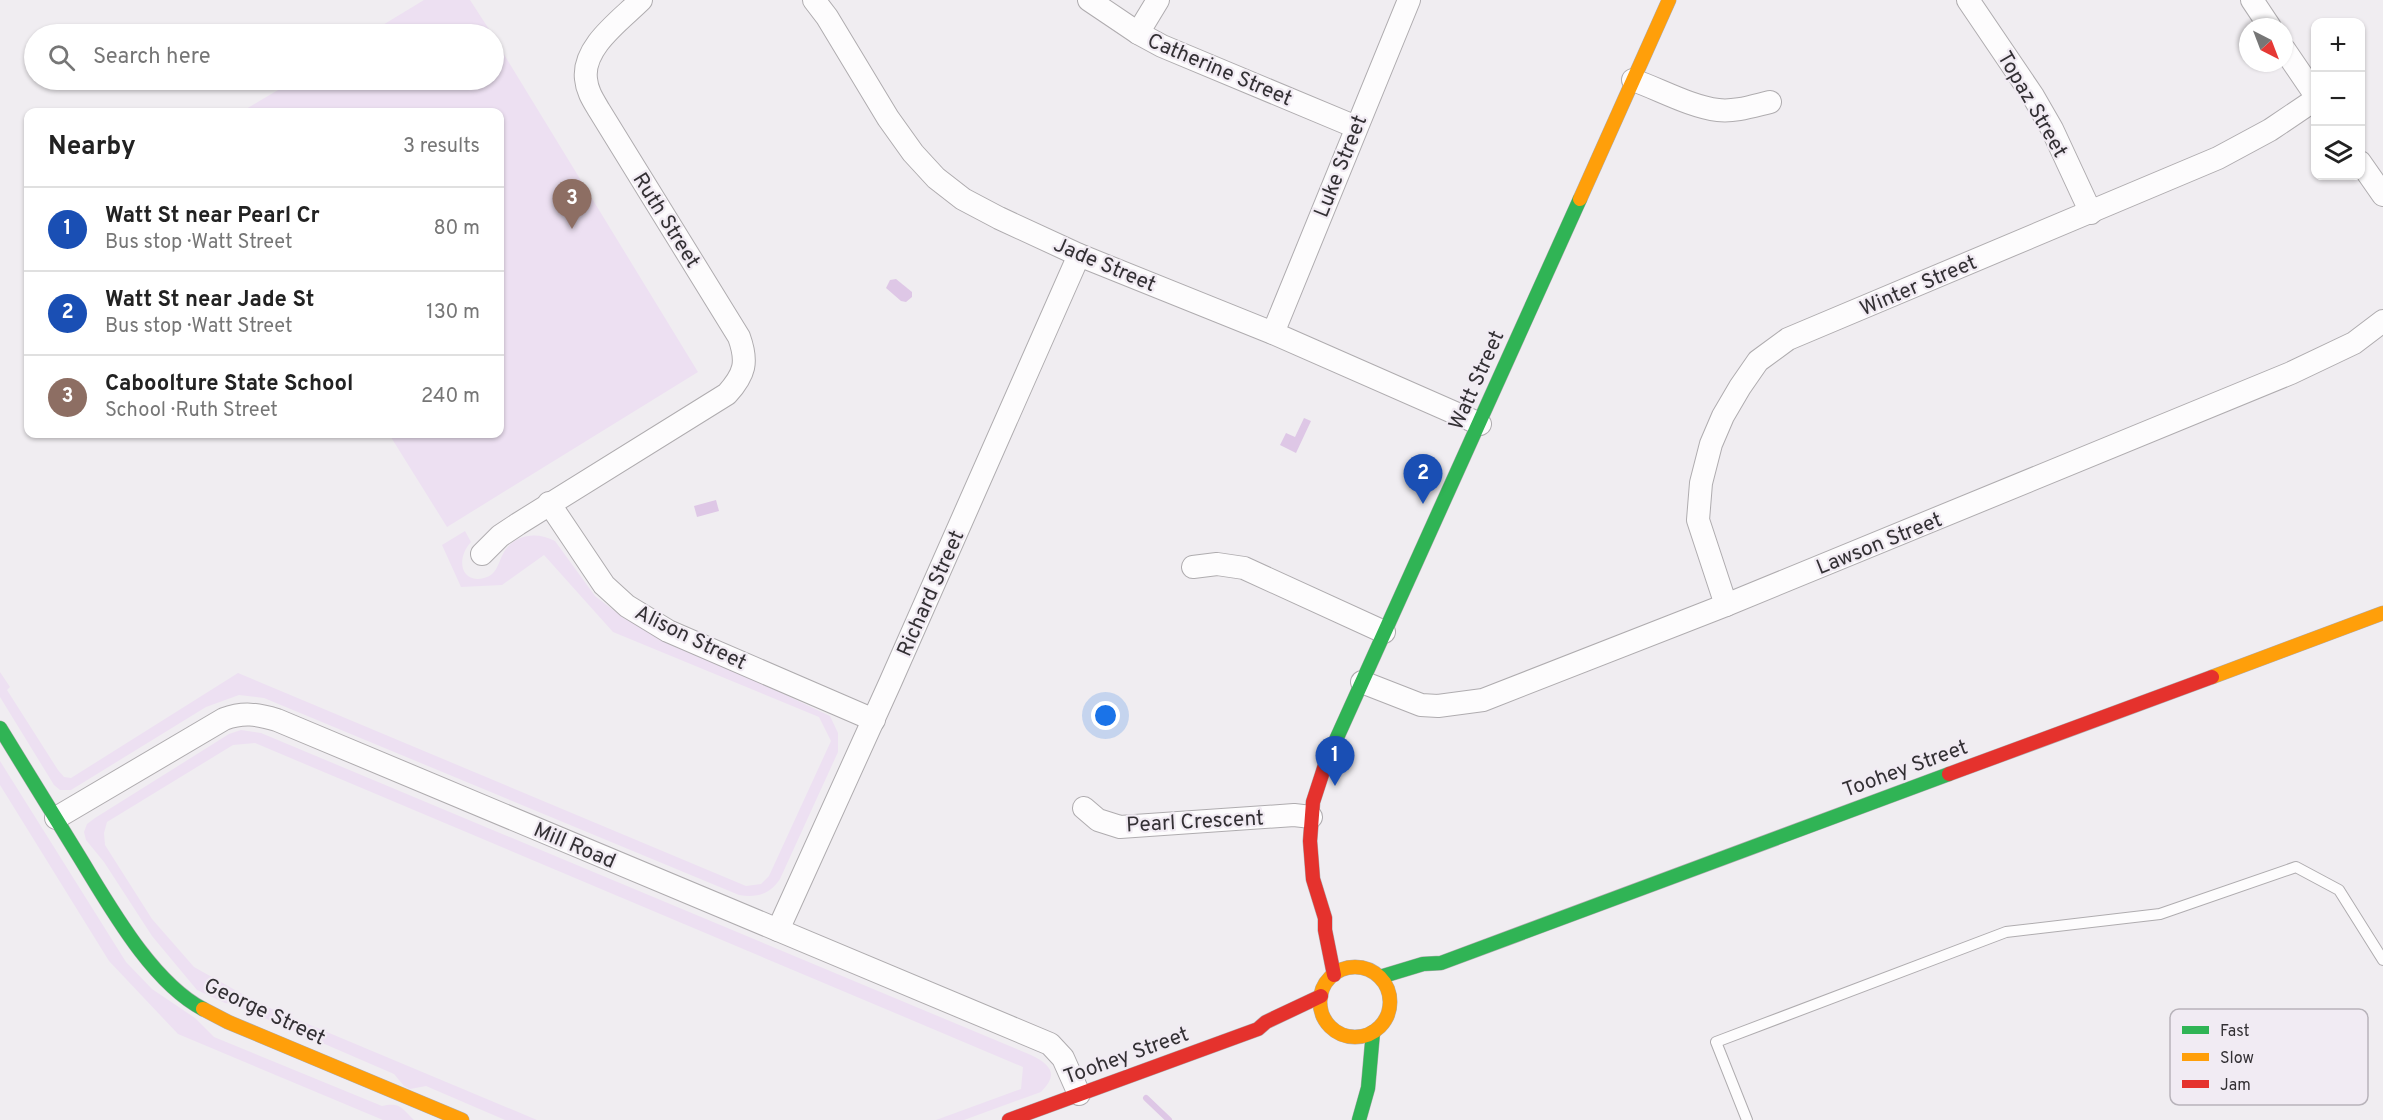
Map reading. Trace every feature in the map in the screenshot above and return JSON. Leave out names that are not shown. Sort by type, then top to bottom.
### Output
[{"type":"street","name":"Ruth Street","points":[[482,554],[500,536],[549,503],[727,394],[754,370],[739,337],[589,93],[585,72],[594,49],[641,0]]},
{"type":"street","name":"Jade Street","points":[[814,0],[827,17],[888,118],[913,153],[936,178],[963,198],[999,218],[1079,255],[1273,333],[1480,424]]},
{"type":"street","name":"Catherine Street","points":[[1089,0],[1138,33],[1183,55],[1356,127]]},
{"type":"street","points":[[1138,33],[1158,0]]},
{"type":"street","name":"Luke Street","points":[[1273,333],[1409,0]]},
{"type":"street","name":"Watt Street","points":[[1334,975],[1328,950],[1325,918],[1315,888],[1310,860],[1311,817],[1319,782],[1330,751],[1480,424],[1633,80],[1663,18],[1669,0]]},
{"type":"street","name":"Topaz Street","points":[[1968,0],[2033,96],[2052,129],[2091,213]]},
{"type":"street","points":[[2252,0],[2264,18]]},
{"type":"street","points":[[2293,62],[2311,89]]},
{"type":"street","points":[[1633,80],[1703,107],[1719,110],[1733,110],[1770,102]]},
{"type":"street","name":"Winter Street","points":[[1726,605],[1698,519],[1701,483],[1711,444],[1724,416],[1740,387],[1758,362],[1788,339],[2218,158],[2270,130],[2311,101]]},
{"type":"street","points":[[2365,168],[2383,195]]},
{"type":"street","name":"Richard Street","points":[[778,930],[874,720],[1079,255]]},
{"type":"street","name":"Lawson Street","points":[[1362,682],[1421,705],[1463,704],[1483,700],[1726,605],[2291,373],[2354,343],[2383,321]]},
{"type":"street","name":"Alison Street","points":[[549,503],[604,585],[627,606],[668,631],[874,720]]},
{"type":"street","points":[[1193,567],[1217,564],[1234,565],[1251,570],[1384,632]]},
{"type":"street","name":"Toohey Street","points":[[1380,977],[1423,964],[1441,963],[2383,613]]},
{"type":"street","name":"Mill Road","points":[[56,818],[224,719],[240,713],[259,715],[276,720],[1050,1044],[1063,1058],[1079,1094]]},
{"type":"street","name":"George Street","points":[[0,728],[115,915],[144,956],[196,1005],[228,1022],[462,1120]]},
{"type":"street","name":"Pearl Crescent","points":[[1084,808],[1098,820],[1120,827],[1294,815],[1311,817]]},
{"type":"street","name":"Watt Street","points":[[1325,918],[1342,938]]},
{"type":"street","points":[[1354,962],[1380,977],[1387,988],[1390,1000],[1386,1019],[1372,1032],[1351,1042],[1319,1020],[1321,996],[1326,984],[1334,975],[1354,962]]},
{"type":"street","name":"Toohey Street","points":[[1420,980],[1441,963]]},
{"type":"street","points":[[1390,1000],[1405,990]]},
{"type":"street","name":"Toohey Street","points":[[1258,1029],[1266,1022],[1321,996]]},
{"type":"street","name":"Toohey Street","points":[[1009,1120],[1258,1029],[1285,1029]]},
{"type":"street","points":[[1359,1117],[1368,1088],[1372,1032]]},
{"type":"street","points":[[1354,1079],[1359,1117]]},
{"type":"lane","points":[[1747,1120],[1716,1042],[2006,932],[2160,914],[2296,867],[2339,890],[2383,960]]},
{"type":"shaded area","points":[[424,0],[470,0],[486,24],[384,24]]},
{"type":"shaded area","points":[[504,54],[698,372],[447,527],[391,438],[504,438],[504,108],[248,108],[278,90],[504,90]]},
{"type":"shaded area","points":[[896,279],[912,292],[912,297],[906,302],[901,301],[886,288],[890,280]]},
{"type":"shaded area","points":[[1304,418],[1311,421],[1296,453],[1280,445],[1286,433],[1295,437]]},
{"type":"shaded area","points":[[716,500],[719,511],[697,517],[694,506]]},
{"type":"shaded area","points":[[465,531],[471,542],[466,548],[462,562],[465,573],[470,577],[484,578],[492,574],[507,547],[519,538],[533,535],[548,538],[555,541],[595,596],[625,619],[830,716],[838,733],[838,752],[780,879],[772,888],[762,894],[739,895],[264,698],[239,695],[206,707],[71,790],[60,790],[54,785],[0,697],[0,672],[10,687],[7,690],[58,770],[64,777],[71,778],[238,673],[746,886],[761,884],[769,876],[831,741],[819,717],[613,632],[544,555],[502,585],[461,587],[442,545]]},
{"type":"shaded area","points":[[241,730],[261,733],[1031,1055],[1048,1066],[1050,1080],[1041,1092],[964,1120],[936,1120],[1021,1089],[1023,1067],[255,743],[233,745],[107,822],[104,833],[105,845],[152,919],[194,967],[260,1004],[537,1120],[505,1120],[426,1086],[410,1089],[404,1086],[394,1074],[197,990],[152,936],[104,862],[86,840],[84,832],[87,824],[95,818],[229,734]]},
{"type":"shaded area","points":[[0,761],[126,962],[152,989],[195,1018],[214,1037],[382,1106],[397,1106],[414,1120],[383,1120],[178,1034],[109,961],[0,785]]},
{"type":"waterway","points":[[1146,1098],[1169,1120]]},
{"type":"traffic: fast","points":[[1326,762],[1580,199]]},
{"type":"traffic: fast","points":[[0,728],[102,895],[132,939],[165,980],[203,1009]]},
{"type":"traffic: fast","points":[[1380,977],[1423,964],[1441,963],[1949,774]]},
{"type":"traffic: fast","points":[[1359,1120],[1368,1088],[1373,1032]]},
{"type":"traffic: slow","points":[[1580,199],[1669,0]]},
{"type":"traffic: slow","points":[[2212,677],[2383,613]]},
{"type":"traffic: slow","points":[[1355,967],[1368,970],[1380,977],[1387,989],[1390,1002],[1387,1015],[1380,1027],[1368,1034],[1355,1037],[1342,1034],[1330,1027],[1323,1015],[1320,1002],[1323,989],[1330,977],[1342,970],[1355,967]]},
{"type":"traffic: slow","points":[[203,1009],[228,1022],[462,1120]]},
{"type":"traffic: jam","points":[[1949,774],[2212,677]]},
{"type":"traffic: jam","points":[[1326,762],[1313,802],[1310,841],[1313,879],[1325,918],[1325,930],[1334,975]]},
{"type":"traffic: jam","points":[[1009,1120],[1258,1029],[1266,1022],[1321,996]]},
{"type":"place","name":"Caboolture State School","points":[[572,229]]},
{"type":"place","name":"Watt St near Jade St","points":[[1423,504]]},
{"type":"place","name":"Watt St near Pearl Cr","points":[[1335,786]]}]
